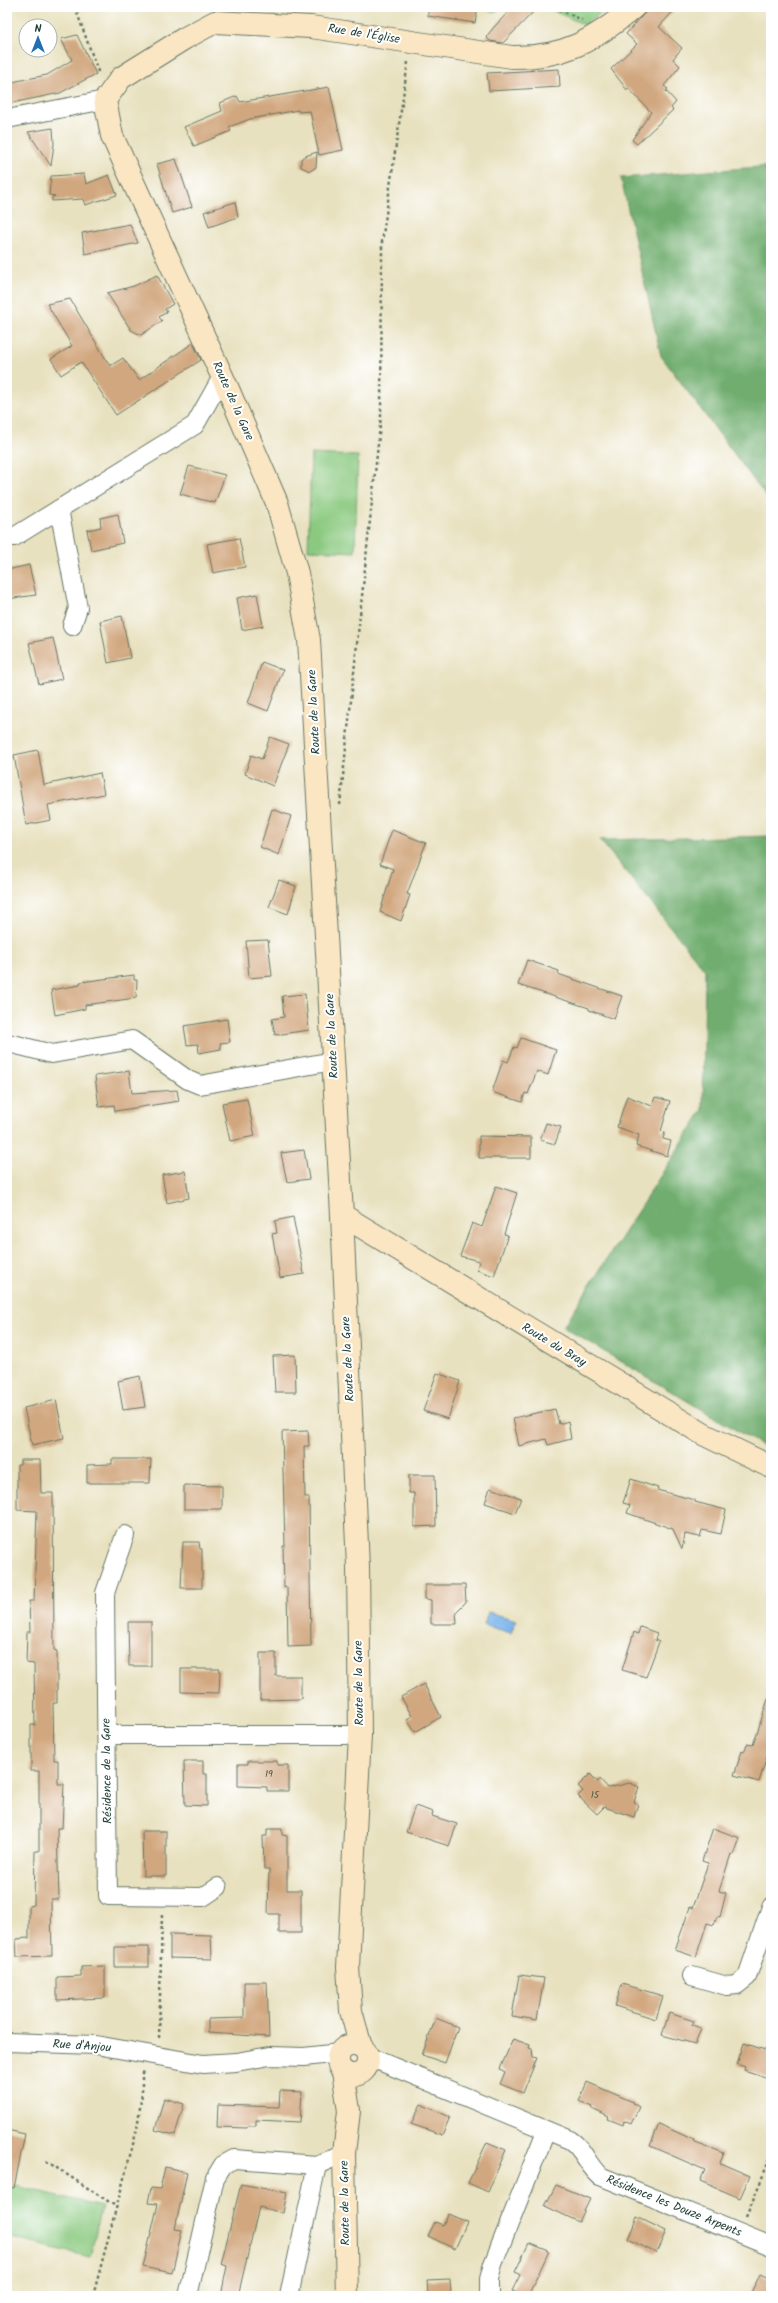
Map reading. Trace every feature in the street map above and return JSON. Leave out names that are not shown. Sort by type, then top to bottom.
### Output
[{"type":"street","name":"Rue de l'Église","points":[[105,100],[121,78],[185,38],[215,22],[312,27],[512,57],[536,57],[564,51],[589,39],[634,7]]},
{"type":"street","points":[[7,119],[105,100]]},
{"type":"street","name":"Route de la Gare","points":[[105,100],[112,136],[222,377],[277,503],[297,573],[309,640],[342,1215],[358,1567],[360,1735],[348,1965],[356,2092],[349,2111],[344,2153],[347,2296]]},
{"type":"street","points":[[14,537],[195,425],[222,377]]},
{"type":"street","points":[[58,509],[78,608],[72,626]]},
{"type":"street","points":[[7,1045],[13,1044],[52,1054],[132,1040],[188,1080],[200,1085],[333,1061]]},
{"type":"street","name":"Route du Bray","points":[[342,1215],[703,1434],[771,1467]]},
{"type":"street","name":"Résidence de la Gare","points":[[125,1535],[105,1593],[108,1896],[203,1897],[218,1887]]},
{"type":"street","points":[[107,1735],[360,1735]]},
{"type":"street","points":[[692,1976],[726,1986],[737,1985],[747,1977],[771,1907]]},
{"type":"street","name":"Rue d'Anjou","points":[[7,2042],[96,2045],[203,2064],[236,2062],[270,2056],[353,2060],[397,2069]]},
{"type":"street","name":"Résidence les Douze Arpents","points":[[397,2069],[578,2145],[593,2170],[600,2176],[771,2246]]},
{"type":"street","points":[[489,2296],[489,2279],[493,2264],[546,2131]]},
{"type":"street","points":[[188,2296],[215,2178],[223,2165],[234,2159],[317,2165],[344,2153]]},
{"type":"street","points":[[289,2296],[317,2165]]},
{"type":"path","points":[[75,7],[100,76],[105,100]]},
{"type":"path","points":[[554,7],[584,21]]},
{"type":"path","points":[[340,811],[381,416],[382,242],[411,42]]},
{"type":"path","points":[[93,2296],[137,2128],[142,2094],[142,2075],[155,2056],[160,2035],[162,1897]]},
{"type":"path","points":[[740,2233],[771,2156]]},
{"type":"path","points":[[46,2161],[117,2208]]},
{"type":"green space","points":[[478,7],[500,7],[495,13]]},
{"type":"green space","points":[[545,7],[609,7],[585,25]]},
{"type":"green space","points":[[771,166],[771,503],[661,356],[621,178]]},
{"type":"green space","points":[[311,454],[358,456],[355,552],[308,550]]},
{"type":"green space","points":[[771,836],[771,1451],[563,1327],[703,1110],[705,970],[600,840]]},
{"type":"green space","points":[[7,2184],[102,2206],[90,2257],[7,2237]]},
{"type":"water","points":[[488,1612],[516,1620],[511,1633],[484,1625]]},
{"type":"building","points":[[428,7],[478,7],[475,23],[428,16]]},
{"type":"building","points":[[513,7],[538,7],[503,43],[490,41],[486,37]]},
{"type":"building","points":[[650,7],[677,7],[659,27],[682,48],[673,59],[680,66],[664,86],[668,89],[666,91],[676,102],[671,108],[673,110],[637,144],[632,140],[651,112],[628,88],[627,90],[611,69],[637,44],[626,34]]},
{"type":"building","points":[[77,35],[96,74],[60,93],[7,104],[7,83],[47,75],[72,60],[61,39]]},
{"type":"building","points":[[559,69],[560,87],[489,91],[487,73]]},
{"type":"building","points":[[329,87],[343,150],[319,155],[310,111],[299,112],[298,110],[250,119],[229,127],[231,131],[194,146],[184,127],[222,111],[220,103],[237,96],[240,102]]},
{"type":"building","points":[[53,128],[54,144],[51,166],[28,132]]},
{"type":"building","points":[[317,152],[316,167],[310,171],[301,167],[301,159]]},
{"type":"building","points":[[176,159],[192,207],[172,213],[157,164]]},
{"type":"building","points":[[84,174],[86,184],[109,175],[117,195],[85,205],[83,199],[52,201],[52,197],[55,196],[49,195],[51,176]]},
{"type":"building","points":[[235,202],[238,217],[209,227],[204,212]]},
{"type":"building","points":[[130,224],[138,243],[85,254],[82,233]]},
{"type":"building","points":[[157,275],[173,304],[165,309],[167,312],[159,317],[162,321],[141,335],[131,330],[107,293],[134,286]]},
{"type":"building","points":[[70,299],[110,366],[123,358],[139,380],[193,343],[201,360],[116,415],[81,362],[61,375],[51,359],[72,346],[47,304]]},
{"type":"building","points":[[189,466],[225,475],[215,503],[180,494]]},
{"type":"building","points":[[118,514],[123,543],[91,550],[87,530],[101,527],[100,518]]},
{"type":"building","points":[[239,538],[245,567],[213,573],[207,544]]},
{"type":"building","points":[[29,565],[36,595],[7,599],[7,570]]},
{"type":"building","points":[[257,594],[263,626],[242,630],[237,598]]},
{"type":"building","points":[[122,616],[130,658],[108,663],[100,621]]},
{"type":"building","points":[[53,638],[62,679],[39,684],[29,643]]},
{"type":"building","points":[[262,662],[283,670],[268,711],[248,703]]},
{"type":"building","points":[[270,737],[289,744],[273,786],[245,774],[251,755],[262,759]]},
{"type":"building","points":[[38,750],[44,785],[100,773],[104,794],[48,805],[51,820],[26,825],[14,755]]},
{"type":"building","points":[[272,809],[291,816],[279,855],[260,847]]},
{"type":"building","points":[[392,830],[426,843],[407,894],[410,895],[401,921],[380,912],[393,869],[380,864]]},
{"type":"building","points":[[279,880],[296,886],[288,914],[269,907]]},
{"type":"building","points":[[268,940],[272,976],[249,978],[246,941]]},
{"type":"building","points":[[527,960],[559,971],[558,974],[622,996],[614,1019],[589,1010],[589,1008],[518,985]]},
{"type":"building","points":[[134,975],[134,980],[137,980],[136,998],[85,1005],[85,1009],[55,1015],[51,990],[80,985],[80,982]]},
{"type":"building","points":[[305,994],[309,1030],[275,1035],[272,1019],[284,1017],[282,996]]},
{"type":"building","points":[[227,1019],[230,1042],[220,1043],[221,1049],[199,1053],[198,1044],[187,1045],[184,1026]]},
{"type":"building","points":[[521,1038],[556,1050],[548,1075],[537,1071],[528,1094],[525,1093],[522,1102],[492,1092],[503,1060],[508,1062],[514,1047],[517,1048]]},
{"type":"building","points":[[129,1071],[132,1093],[177,1090],[179,1101],[115,1111],[114,1105],[99,1107],[95,1076]]},
{"type":"building","points":[[627,1096],[652,1106],[655,1097],[670,1101],[661,1131],[665,1132],[663,1139],[671,1141],[667,1156],[636,1146],[639,1135],[617,1127]]},
{"type":"building","points":[[247,1099],[255,1136],[230,1141],[222,1103]]},
{"type":"building","points":[[546,1123],[561,1127],[555,1144],[540,1140]]},
{"type":"building","points":[[479,1136],[531,1137],[531,1158],[479,1158]]},
{"type":"building","points":[[304,1150],[309,1179],[287,1182],[281,1153]]},
{"type":"building","points":[[185,1171],[189,1198],[167,1203],[162,1175]]},
{"type":"building","points":[[496,1186],[517,1193],[504,1234],[508,1235],[494,1276],[477,1270],[479,1261],[460,1256],[472,1223],[482,1227]]},
{"type":"building","points":[[293,1217],[304,1274],[280,1278],[272,1234],[277,1233],[275,1221]]},
{"type":"building","points":[[295,1355],[296,1392],[275,1392],[273,1356]]},
{"type":"building","points":[[437,1373],[460,1381],[448,1419],[423,1411]]},
{"type":"building","points":[[140,1376],[145,1407],[123,1410],[118,1381]]},
{"type":"building","points":[[56,1400],[64,1438],[32,1445],[24,1408]]},
{"type":"building","points":[[555,1409],[559,1424],[568,1421],[571,1439],[548,1445],[546,1439],[519,1446],[513,1418]]},
{"type":"building","points":[[308,1431],[309,1446],[304,1446],[305,1497],[309,1497],[311,1646],[288,1647],[287,1587],[284,1588],[283,1546],[285,1546],[282,1432]]},
{"type":"building","points":[[112,1459],[151,1459],[150,1483],[87,1483],[87,1465],[112,1464]]},
{"type":"building","points":[[20,1460],[40,1460],[41,1493],[53,1493],[54,1650],[57,1651],[57,1703],[53,1703],[54,1760],[58,1760],[58,1784],[64,1784],[62,1828],[57,1828],[59,1899],[51,1899],[52,1956],[17,1957],[16,1939],[29,1938],[29,1906],[34,1905],[35,1851],[39,1851],[39,1771],[31,1771],[31,1725],[35,1725],[34,1664],[26,1663],[27,1632],[30,1632],[29,1601],[34,1601],[37,1511],[17,1510],[17,1465],[20,1465]]},
{"type":"building","points":[[409,1475],[435,1475],[436,1526],[414,1527],[414,1493],[409,1493]]},
{"type":"building","points":[[631,1479],[658,1488],[657,1490],[726,1510],[721,1534],[702,1530],[700,1537],[685,1534],[682,1549],[673,1529],[627,1513],[630,1505],[623,1503]]},
{"type":"building","points":[[184,1485],[222,1486],[222,1509],[184,1509]]},
{"type":"building","points":[[490,1488],[521,1498],[515,1513],[485,1503]]},
{"type":"building","points":[[183,1542],[199,1542],[200,1549],[202,1549],[202,1588],[181,1588]]},
{"type":"building","points":[[425,1585],[465,1585],[466,1602],[456,1612],[457,1624],[431,1624],[431,1600],[425,1599]]},
{"type":"building","points":[[128,1622],[151,1622],[151,1666],[129,1666]]},
{"type":"building","points":[[640,1627],[657,1633],[655,1640],[659,1642],[646,1677],[622,1670],[634,1632],[638,1634]]},
{"type":"building","points":[[260,1653],[276,1653],[276,1676],[301,1676],[301,1699],[260,1700]]},
{"type":"building","points":[[181,1669],[220,1669],[219,1693],[181,1692]]},
{"type":"building","points":[[424,1684],[441,1717],[415,1732],[407,1719],[412,1716],[401,1697]]},
{"type":"building","points":[[768,1699],[771,1699],[771,1744],[759,1782],[734,1775],[742,1751],[744,1752],[747,1744],[753,1745]]},
{"type":"building","points":[[184,1761],[203,1761],[203,1774],[207,1774],[207,1806],[185,1805]]},
{"type":"building","points":[[248,1761],[277,1761],[277,1765],[288,1765],[288,1791],[267,1791],[267,1787],[238,1786],[238,1764],[248,1764]]},
{"type":"building","points":[[590,1774],[598,1782],[600,1779],[608,1788],[630,1783],[639,1787],[634,1802],[638,1804],[634,1817],[604,1807],[597,1814],[578,1796],[583,1791],[578,1786]]},
{"type":"building","points":[[415,1806],[433,1812],[432,1816],[457,1824],[449,1846],[406,1832]]},
{"type":"building","points":[[713,1828],[740,1838],[734,1855],[731,1854],[719,1891],[726,1893],[720,1917],[717,1916],[714,1925],[707,1923],[696,1957],[675,1950],[690,1907],[693,1908],[708,1863],[702,1861]]},
{"type":"building","points":[[267,1829],[282,1829],[282,1835],[287,1836],[287,1890],[301,1890],[301,1933],[279,1933],[279,1914],[268,1914],[269,1869],[264,1869],[263,1836],[267,1836]]},
{"type":"building","points":[[142,1831],[166,1831],[166,1876],[143,1876]]},
{"type":"building","points":[[170,1934],[211,1935],[212,1959],[170,1958]]},
{"type":"building","points":[[115,1947],[149,1947],[149,1967],[115,1967]]},
{"type":"building","points":[[105,1966],[105,1998],[57,2000],[57,1977],[81,1976],[81,1967]]},
{"type":"building","points":[[519,1975],[544,1978],[537,2020],[512,2016]]},
{"type":"building","points":[[244,1982],[267,1982],[269,2037],[208,2033],[208,2019],[244,2018]]},
{"type":"building","points":[[622,1984],[663,1996],[656,2019],[615,2006]]},
{"type":"building","points":[[669,2013],[694,2021],[692,2025],[701,2028],[695,2044],[662,2035]]},
{"type":"building","points":[[436,2018],[458,2027],[445,2063],[422,2055]]},
{"type":"building","points":[[513,2039],[530,2045],[529,2048],[532,2049],[533,2057],[537,2058],[523,2093],[500,2084],[505,2072],[500,2069]]},
{"type":"building","points":[[744,2043],[771,2052],[771,2079],[744,2070],[745,2067],[737,2064]]},
{"type":"building","points":[[587,2082],[633,2102],[632,2103],[639,2107],[631,2124],[624,2121],[623,2125],[608,2119],[609,2117],[592,2109],[593,2107],[579,2101]]},
{"type":"building","points":[[280,2091],[302,2092],[300,2122],[256,2120],[256,2126],[248,2126],[247,2128],[217,2127],[218,2105],[279,2107]]},
{"type":"building","points":[[164,2098],[184,2104],[175,2135],[155,2130]]},
{"type":"building","points":[[421,2104],[450,2117],[442,2135],[411,2124]]},
{"type":"building","points":[[659,2124],[694,2140],[693,2141],[724,2153],[720,2163],[750,2176],[740,2198],[700,2181],[705,2170],[650,2146]]},
{"type":"building","points":[[7,2130],[25,2134],[14,2188],[7,2187]]},
{"type":"building","points":[[487,2142],[506,2150],[488,2192],[468,2183]]},
{"type":"building","points":[[165,2167],[187,2172],[175,2229],[182,2230],[172,2273],[143,2267],[158,2204],[148,2203],[151,2188],[160,2189]]},
{"type":"building","points":[[241,2184],[287,2193],[283,2213],[259,2207],[238,2296],[221,2296],[227,2266],[221,2264]]},
{"type":"building","points":[[556,2185],[590,2199],[579,2222],[545,2206]]},
{"type":"building","points":[[448,2214],[467,2222],[455,2249],[428,2236],[435,2222],[443,2225]]},
{"type":"building","points":[[637,2217],[666,2231],[656,2253],[628,2239]]},
{"type":"building","points":[[529,2243],[549,2251],[528,2296],[526,2296],[512,2291],[520,2275],[515,2272]]},
{"type":"building","points":[[760,2275],[771,2280],[771,2296],[749,2296]]},
{"type":"building","points":[[450,2279],[451,2296],[428,2296],[427,2280]]}]
